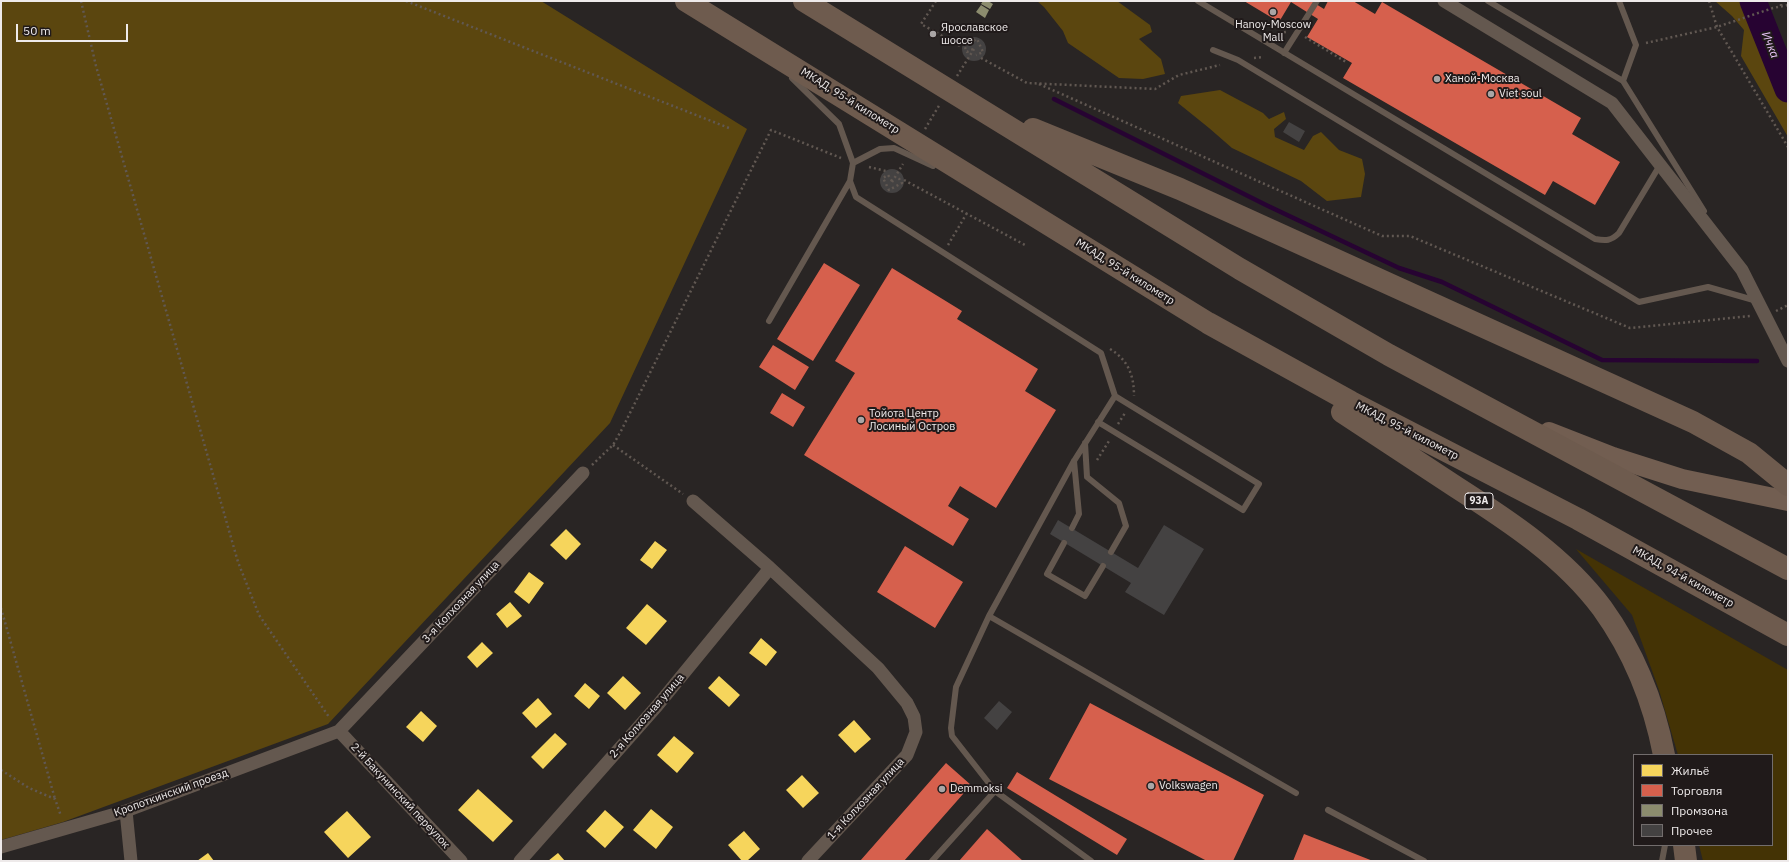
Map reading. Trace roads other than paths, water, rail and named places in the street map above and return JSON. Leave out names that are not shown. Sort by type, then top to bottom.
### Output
[{"type":"highway","name":"МКАД, 95-й километр","points":[[686,1],[1208,323],[1351,402],[1578,519]]},
{"type":"highway","points":[[804,1],[1240,269],[1389,355],[1788,569]]},
{"type":"highway","points":[[975,105],[1180,189],[1693,422],[1748,453],[1788,485]]},
{"type":"highway","name":"93A","points":[[1208,323],[1493,511],[1540,545],[1572,575],[1602,608],[1624,643],[1643,683],[1658,724],[1664,754]]},
{"type":"highway","name":"МКАД, 94-й километр","points":[[1578,519],[1788,635]]},
{"type":"highway","points":[[1684,846],[1688,861]]},
{"type":"main road","points":[[1496,412],[1613,457],[1682,479],[1788,501]]},
{"type":"street","points":[[1444,1],[1612,103],[1742,270],[1788,361]]},
{"type":"street","name":"3-я Колхозная улица","points":[[339,731],[583,473]]},
{"type":"street","points":[[693,501],[770,568]]},
{"type":"street","name":"1-я Колхозная улица","points":[[770,568],[878,668],[906,703],[914,717],[916,732],[907,755],[808,861]]},
{"type":"street","name":"2-я Колхозная улица","points":[[520,861],[657,706],[770,568]]},
{"type":"street","name":"Кропоткинский проезд","points":[[1,847],[126,811],[339,731]]},
{"type":"street","name":"2-й Бакунинский переулок","points":[[339,731],[461,861]]},
{"type":"street","points":[[126,811],[131,861]]},
{"type":"lane","points":[[1198,1],[1595,239],[1606,241],[1614,238],[1619,233],[1660,165]]},
{"type":"lane","points":[[1284,53],[1317,1]]},
{"type":"lane","points":[[1488,1],[1623,81],[1700,206],[1746,266],[1788,350]]},
{"type":"lane","points":[[1619,1],[1636,45],[1623,81]]},
{"type":"lane","points":[[740,34],[784,70]]},
{"type":"lane","points":[[1213,50],[1238,60],[1640,302],[1708,287],[1764,304]]},
{"type":"lane","points":[[768,321],[850,181],[853,163],[839,124],[789,74]]},
{"type":"lane","points":[[853,163],[880,149],[894,148],[941,169]]},
{"type":"lane","points":[[954,175],[1002,196]]},
{"type":"lane","points":[[850,181],[856,197],[1101,353],[1115,396],[1259,484],[1243,510],[1098,422]]},
{"type":"lane","points":[[1091,861],[995,791],[952,736],[951,728],[956,688],[989,616],[1074,461],[1115,396]]},
{"type":"lane","points":[[1085,443],[1087,477],[1119,503],[1126,526],[1111,552]]},
{"type":"lane","points":[[1072,528],[1079,514],[1074,461]]},
{"type":"lane","points":[[1064,543],[1047,574],[1085,596],[1103,566]]},
{"type":"lane","points":[[989,616],[1296,793]]},
{"type":"lane","points":[[932,861],[995,791]]},
{"type":"lane","points":[[1328,810],[1424,861]]},
{"type":"lane","points":[[1662,861],[1665,846]]},
{"type":"waterway","name":"Ичка","points":[[1753,1],[1788,89]]},
{"type":"waterway","points":[[1054,99],[1266,205],[1399,268],[1442,282],[1602,360],[1757,361]]},
{"type":"place","name":"Hanoy-Moscow Mall","points":[[1273,12]]},
{"type":"place","name":"Ярославское шоссе","points":[[933,34]]},
{"type":"place","name":"Ханой-Москва","points":[[1437,79]]},
{"type":"place","name":"Viet soul","points":[[1491,94]]},
{"type":"place","name":"Тойота Центр Лосиный Остров","points":[[861,420]]},
{"type":"place","name":"Volkswagen","points":[[1151,786]]},
{"type":"place","name":"Demmoksi","points":[[942,789]]}]
